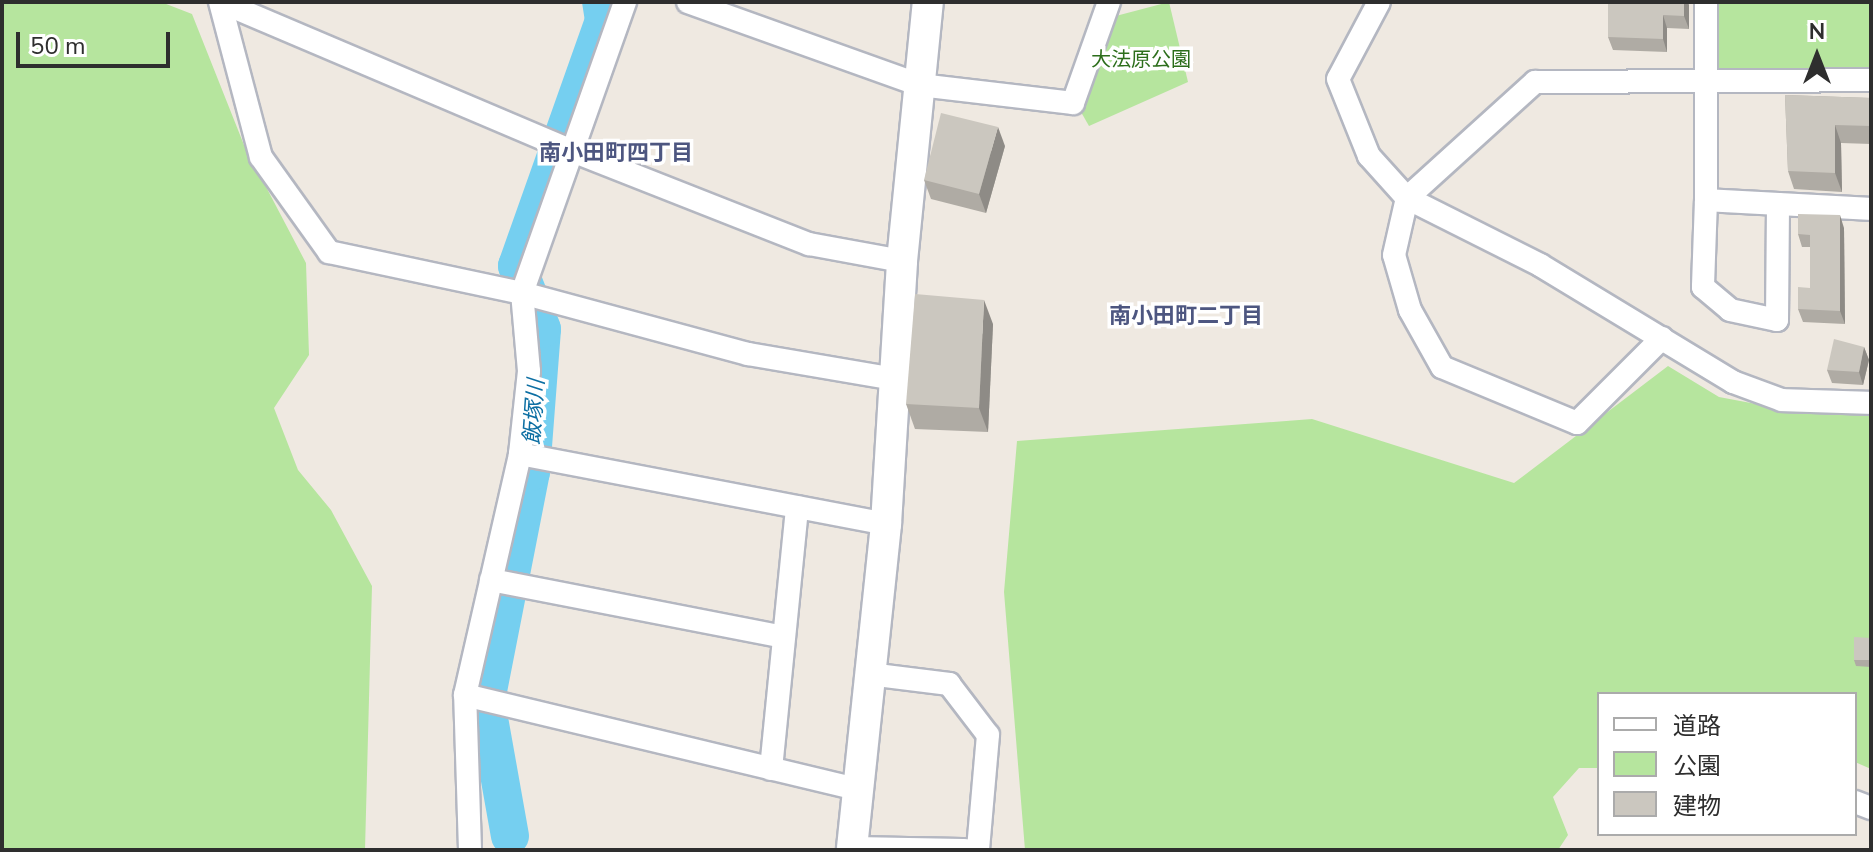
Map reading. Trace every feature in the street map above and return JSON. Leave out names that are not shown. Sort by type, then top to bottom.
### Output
[{"type":"street","points":[[221,2],[570,150],[809,244],[902,261]]},
{"type":"street","points":[[221,2],[261,157],[329,252],[522,293],[748,354],[895,379]]},
{"type":"street","points":[[470,850],[465,695],[520,454],[529,371],[522,293],[570,150],[625,2]]},
{"type":"street","points":[[688,2],[920,85],[1073,103],[1115,4]]},
{"type":"street","points":[[928,2],[902,261],[886,524],[852,848],[965,850]]},
{"type":"street","points":[[1379,2],[1338,79],[1369,156],[1407,198],[1540,265],[1733,382],[1782,400],[1871,403]]},
{"type":"street","points":[[1706,2],[1703,287],[1730,310],[1777,320],[1778,204]]},
{"type":"street","points":[[1662,338],[1577,423],[1442,367],[1410,310],[1394,255],[1407,198],[1535,82],[1706,78],[1871,80]]},
{"type":"street","points":[[1706,200],[1871,209]]},
{"type":"street","points":[[520,454],[886,524]]},
{"type":"street","points":[[771,769],[797,507]]},
{"type":"street","points":[[491,580],[784,637]]},
{"type":"street","points":[[869,674],[949,684],[988,735],[978,850]]},
{"type":"street","points":[[465,695],[856,789]]},
{"type":"green space","points":[[2,2],[161,2],[192,14],[244,145],[306,263],[309,355],[274,408],[298,470],[331,510],[372,586],[365,850],[2,850]]},
{"type":"green space","name":"大法原公園","points":[[1169,2],[1188,82],[1089,126],[1081,112],[1112,17]]},
{"type":"green space","points":[[1715,2],[1871,2],[1871,72],[1714,72]]},
{"type":"green space","points":[[1668,366],[1719,397],[1782,409],[1871,413],[1871,769],[1857,763],[1857,692],[1597,692],[1597,768],[1579,768],[1553,797],[1568,835],[1558,850],[1025,850],[1004,592],[1017,441],[1312,419],[1514,483]]},
{"type":"building","points":[[1608,2],[1684,2],[1684,16],[1663,15],[1663,39],[1608,37]]},
{"type":"building","points":[[1785,95],[1871,98],[1871,126],[1835,125],[1835,173],[1788,171]]},
{"type":"building","points":[[941,113],[998,127],[979,194],[924,180]]},
{"type":"building","points":[[1798,214],[1840,215],[1840,311],[1798,309],[1798,287],[1810,288],[1810,235],[1798,234]]},
{"type":"building","points":[[915,294],[984,300],[979,408],[906,404]]},
{"type":"building","points":[[1834,339],[1864,347],[1859,372],[1827,370]]},
{"type":"building","points":[[1854,637],[1871,638],[1871,660],[1854,660]]},
{"type":"waterway","name":"飯塚川","points":[[510,836],[486,701],[531,472],[542,329],[517,266],[604,20],[601,2]]},
{"type":"district","name":"南小田町四丁目","points":[[616,154]]},
{"type":"district","name":"南小田町二丁目","points":[[1186,317]]}]
